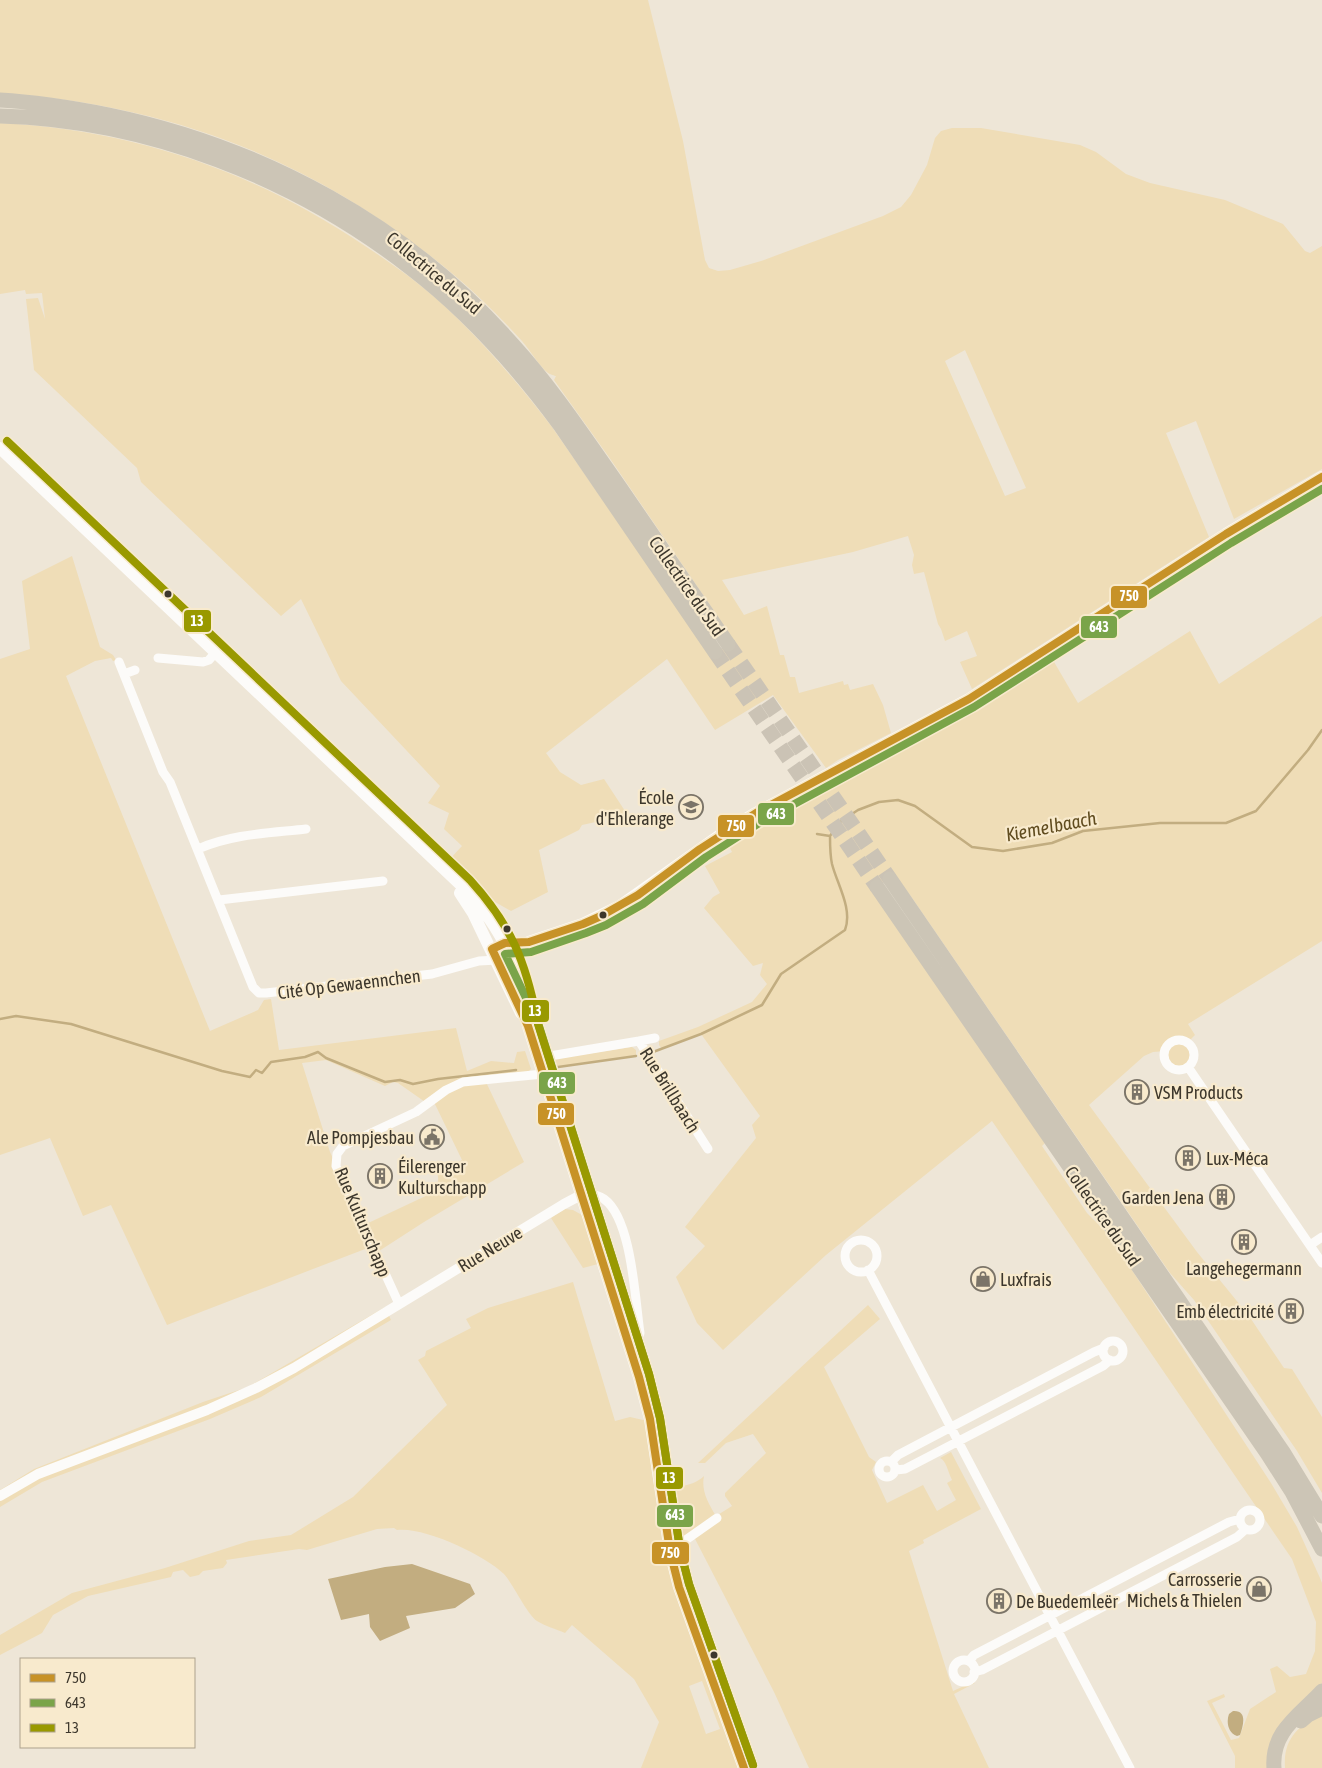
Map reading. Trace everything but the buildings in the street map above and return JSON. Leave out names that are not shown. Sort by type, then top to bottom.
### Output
[{"type":"highway","name":"Collectrice du Sud","points":[[0,100],[85,110],[141,122],[210,143],[278,171],[318,191],[371,222],[400,242],[462,292],[548,385],[721,648],[523,376],[475,326],[413,270],[332,215],[280,187],[242,170],[170,144],[139,136],[74,123],[38,118],[0,116]]},
{"type":"highway","name":"Collectrice du Sud","points":[[1322,1516],[1283,1452],[884,883],[1276,1467],[1306,1516],[1322,1549]]},
{"type":"highway","points":[[1274,1768],[1274,1751],[1281,1733],[1294,1717],[1322,1691]]},
{"type":"highway","points":[[1280,1768],[1281,1750],[1286,1738],[1295,1726],[1308,1715],[1322,1708]]},
{"type":"main road","points":[[0,448],[482,907],[499,931],[508,949],[521,988],[528,1026],[581,1195],[634,1345],[650,1419],[670,1551],[679,1587],[744,1768]]},
{"type":"main road","points":[[494,955],[583,924],[620,906],[756,812],[969,699],[1226,534],[1322,477]]},
{"type":"main road","points":[[433,860],[473,913],[528,1026]]},
{"type":"street","points":[[158,658],[203,662],[209,660],[215,653]]},
{"type":"street","name":"Cité Op Gewaennchen","points":[[119,662],[163,772],[170,782],[254,987],[259,992],[266,993],[432,974],[480,961],[494,955]]},
{"type":"street","points":[[124,674],[135,670]]},
{"type":"street","points":[[198,849],[215,841],[231,838],[306,829]]},
{"type":"street","points":[[219,900],[383,881]]},
{"type":"street","points":[[639,1041],[655,1038]]},
{"type":"street","name":"Rue Brillbaach","points":[[538,1058],[639,1041],[708,1149]]},
{"type":"street","points":[[1188,1067],[1322,1263]]},
{"type":"street","name":"Rue Kulturschapp","points":[[399,1304],[336,1166],[337,1154],[343,1146],[416,1112],[446,1090],[463,1082],[543,1074]]},
{"type":"street","points":[[581,1195],[591,1194],[604,1198],[619,1216],[629,1251],[640,1332],[634,1345],[645,1358]]},
{"type":"street","name":"Rue Neuve","points":[[0,1496],[38,1474],[207,1410],[256,1388],[294,1368],[581,1195]]},
{"type":"street","points":[[1310,1245],[1322,1237]]},
{"type":"street","points":[[868,1270],[1130,1768]]},
{"type":"street","points":[[891,1462],[898,1454],[1104,1348],[1110,1342],[1117,1342],[1122,1346],[1123,1353],[1120,1358],[1110,1360],[1103,1366],[905,1469],[896,1470]]},
{"type":"street","points":[[1104,1348],[1104,1354],[1110,1360]]},
{"type":"street","points":[[885,1461],[895,1465],[896,1470],[894,1475],[889,1478],[881,1475],[879,1470],[881,1464],[885,1461]]},
{"type":"street","points":[[1249,1510],[1258,1514],[1260,1520],[1258,1526],[1252,1530],[1246,1529],[1241,1525],[1240,1519],[1243,1513],[1249,1510]]},
{"type":"street","points":[[670,1551],[717,1518]]},
{"type":"street","points":[[969,1661],[974,1655],[1229,1522],[1240,1519]]},
{"type":"street","points":[[974,1672],[982,1670],[1058,1631],[1237,1537],[1246,1529]]},
{"type":"street","points":[[958,1661],[969,1661],[973,1666],[974,1672],[971,1678],[965,1681],[958,1679],[954,1674],[954,1667],[958,1661]]},
{"type":"shaded area","points":[[0,0],[648,0],[683,141],[705,260],[709,268],[718,271],[730,270],[761,261],[883,216],[901,207],[911,195],[927,165],[935,138],[941,131],[952,128],[981,128],[1080,145],[1096,152],[1126,174],[1150,183],[1225,200],[1283,224],[1305,251],[1310,253],[1322,246],[1322,469],[1234,519],[1196,421],[1166,433],[1209,537],[972,689],[960,662],[977,656],[967,631],[945,641],[938,624],[924,572],[914,574],[912,565],[914,555],[908,536],[853,552],[722,580],[744,615],[767,606],[780,655],[784,655],[790,677],[795,677],[799,693],[843,681],[844,685],[848,684],[850,690],[873,684],[883,705],[891,733],[826,768],[773,695],[715,730],[667,659],[546,753],[560,772],[581,785],[604,779],[627,814],[608,820],[606,815],[600,817],[600,821],[582,825],[579,830],[539,850],[548,892],[511,911],[467,886],[448,861],[462,846],[444,829],[449,813],[428,803],[440,786],[341,681],[301,599],[281,616],[141,482],[137,468],[34,370],[26,299],[38,298],[45,319],[42,293],[26,294],[25,290],[0,294],[0,123],[50,127],[98,135],[145,145],[191,159],[236,176],[280,196],[323,219],[403,272],[438,300],[483,345],[552,427],[711,656],[733,642],[716,614],[554,380],[556,376],[545,370],[498,315],[472,291],[403,236],[351,201],[298,171],[242,146],[185,126],[126,111],[64,100],[0,93]],"holes":[[[965,350],[1026,488],[1005,496],[945,361]]]},
{"type":"shaded area","points":[[72,556],[100,647],[113,655],[116,660],[113,661],[111,658],[95,661],[66,676],[210,1031],[258,1010],[264,1000],[271,999],[279,1050],[456,1028],[467,1071],[491,1061],[514,1063],[517,1052],[525,1051],[531,1069],[524,1076],[485,1080],[524,1162],[376,1253],[373,1246],[167,1325],[111,1205],[83,1216],[50,1138],[0,1155],[0,659],[30,649],[22,581]],"holes":[[[326,1060],[385,1086],[393,1082],[398,1083],[428,1104],[433,1100],[462,1160],[437,1173],[438,1183],[432,1193],[364,1225],[330,1152],[302,1063]]]},
{"type":"shaded area","points":[[1322,616],[1322,941],[1188,1024],[1195,1035],[1187,1043],[1193,1051],[1194,1058],[1185,1068],[1178,1070],[1171,1068],[1166,1062],[1165,1051],[1153,1052],[1144,1056],[1089,1105],[1197,1252],[1249,1316],[1284,1368],[1292,1369],[1322,1417],[1322,1493],[1297,1451],[1194,1300],[1170,1273],[910,895],[894,875],[873,889],[1045,1143],[1042,1146],[1087,1213],[1109,1235],[1271,1483],[1297,1527],[1320,1578],[1322,1583],[1322,1683],[1269,1768],[1235,1768],[1235,1756],[1207,1701],[1224,1694],[1225,1697],[1212,1703],[1231,1740],[1239,1738],[1250,1709],[1276,1692],[1270,1669],[1277,1666],[1290,1677],[1306,1674],[1315,1651],[1316,1622],[1292,1559],[992,1121],[826,1255],[723,1350],[697,1323],[676,1277],[705,1246],[685,1227],[756,1138],[752,1125],[760,1116],[701,1034],[662,1049],[659,1041],[698,1027],[752,1002],[767,984],[760,975],[763,963],[753,966],[704,908],[713,897],[720,893],[705,866],[732,852],[728,844],[738,838],[737,834],[749,828],[751,822],[970,705],[1050,655],[1078,703],[1190,631],[1219,684]]},
{"type":"shaded area","points":[[632,1047],[636,1050],[636,1056],[551,1068],[548,1060]]},
{"type":"shaded area","points":[[565,1209],[573,1210],[582,1215],[598,1264],[583,1268],[551,1218]]},
{"type":"shaded area","points":[[573,1282],[615,1421],[630,1417],[643,1420],[656,1418],[666,1483],[681,1486],[696,1482],[704,1476],[704,1492],[716,1516],[732,1506],[725,1493],[766,1453],[753,1434],[726,1443],[705,1463],[698,1463],[868,1305],[880,1319],[824,1367],[869,1457],[876,1462],[872,1470],[887,1503],[923,1485],[937,1511],[956,1500],[947,1483],[952,1480],[945,1464],[940,1458],[951,1452],[981,1509],[923,1540],[924,1543],[909,1551],[953,1691],[973,1682],[975,1683],[954,1694],[989,1768],[809,1768],[774,1692],[693,1535],[671,1551],[744,1768],[641,1768],[659,1722],[634,1679],[572,1625],[565,1633],[537,1621],[508,1579],[495,1566],[453,1543],[408,1530],[397,1530],[394,1528],[377,1529],[307,1550],[299,1549],[226,1560],[227,1563],[223,1568],[203,1571],[199,1575],[190,1577],[183,1570],[173,1572],[171,1577],[88,1596],[53,1615],[42,1633],[0,1655],[0,1635],[72,1593],[165,1568],[249,1541],[291,1535],[353,1497],[447,1405],[418,1360],[425,1356],[426,1351],[471,1328],[466,1319],[488,1308]],"holes":[[[702,1681],[720,1729],[706,1734],[689,1686]]]},
{"type":"shaded area","points":[[385,1307],[391,1320],[261,1397],[210,1419],[42,1482],[0,1507],[0,1490],[34,1469],[203,1402],[248,1387]]},
{"type":"shaded area","points":[[412,1564],[470,1584],[475,1594],[455,1608],[406,1616],[410,1628],[380,1641],[370,1627],[369,1614],[341,1620],[328,1579],[385,1567]]},
{"type":"shaded area","points":[[1233,1711],[1238,1711],[1243,1716],[1240,1735],[1237,1736],[1230,1730],[1228,1724],[1229,1714]]},
{"type":"shaded area","points":[[1322,1712],[1322,1768],[1285,1768],[1287,1748],[1294,1734]]},
{"type":"waterway","name":"Kiemelbaach","points":[[653,1052],[701,1034],[762,1005],[781,974],[845,930],[847,922],[846,905],[832,864],[830,836],[840,822],[858,810],[879,802],[898,800],[915,806],[972,847],[1003,851],[1052,843],[1083,831],[1160,823],[1226,823],[1256,811],[1308,750],[1322,730]]},
{"type":"waterway","points":[[817,834],[830,836]]},
{"type":"waterway","points":[[0,1019],[16,1016],[71,1024],[222,1071],[250,1077],[256,1070],[262,1073],[271,1062],[305,1057],[318,1052],[326,1058],[385,1082],[400,1080],[413,1084],[438,1079],[516,1070]]},
{"type":"waterway","points":[[551,1068],[636,1056]]},
{"type":"tunnel","points":[[728,644],[890,879]]},
{"type":"tunnel","points":[[715,652],[877,887]]},
{"type":"transit line","name":"13","points":[[7,441],[470,880],[497,913],[507,929],[522,963],[538,1024],[649,1374],[660,1418],[680,1549],[689,1584],[753,1765]]},
{"type":"transit line","name":"750","points":[[744,1768],[679,1587],[670,1551],[650,1419],[639,1377],[528,1026],[492,949],[505,943],[529,942],[583,924],[638,895],[700,849],[756,813],[969,699],[1226,534],[1322,477]]},
{"type":"transit line","name":"643","points":[[753,1765],[689,1584],[680,1549],[660,1418],[649,1374],[538,1023],[505,954],[531,952],[586,933],[606,925],[643,904],[706,857],[761,822],[974,707],[1231,543],[1322,489]]},
{"type":"place","name":"École d'Ehlerange","points":[[691,807]]},
{"type":"place","name":"VSM Products","points":[[1137,1092]]},
{"type":"place","name":"Ale Pompjesbau","points":[[432,1137]]},
{"type":"place","name":"Lux-Méca","points":[[1188,1158]]},
{"type":"place","name":"Éilerenger Kulturschapp","points":[[380,1176]]},
{"type":"place","name":"Garden Jena","points":[[1222,1197]]},
{"type":"place","name":"Langehegermann","points":[[1244,1242]]},
{"type":"place","name":"Luxfrais","points":[[983,1279]]},
{"type":"place","name":"Emb électricité","points":[[1291,1311]]},
{"type":"place","name":"Carrosserie Michels & Thielen","points":[[1259,1589]]},
{"type":"place","name":"De Buedemleër","points":[[999,1601]]}]
